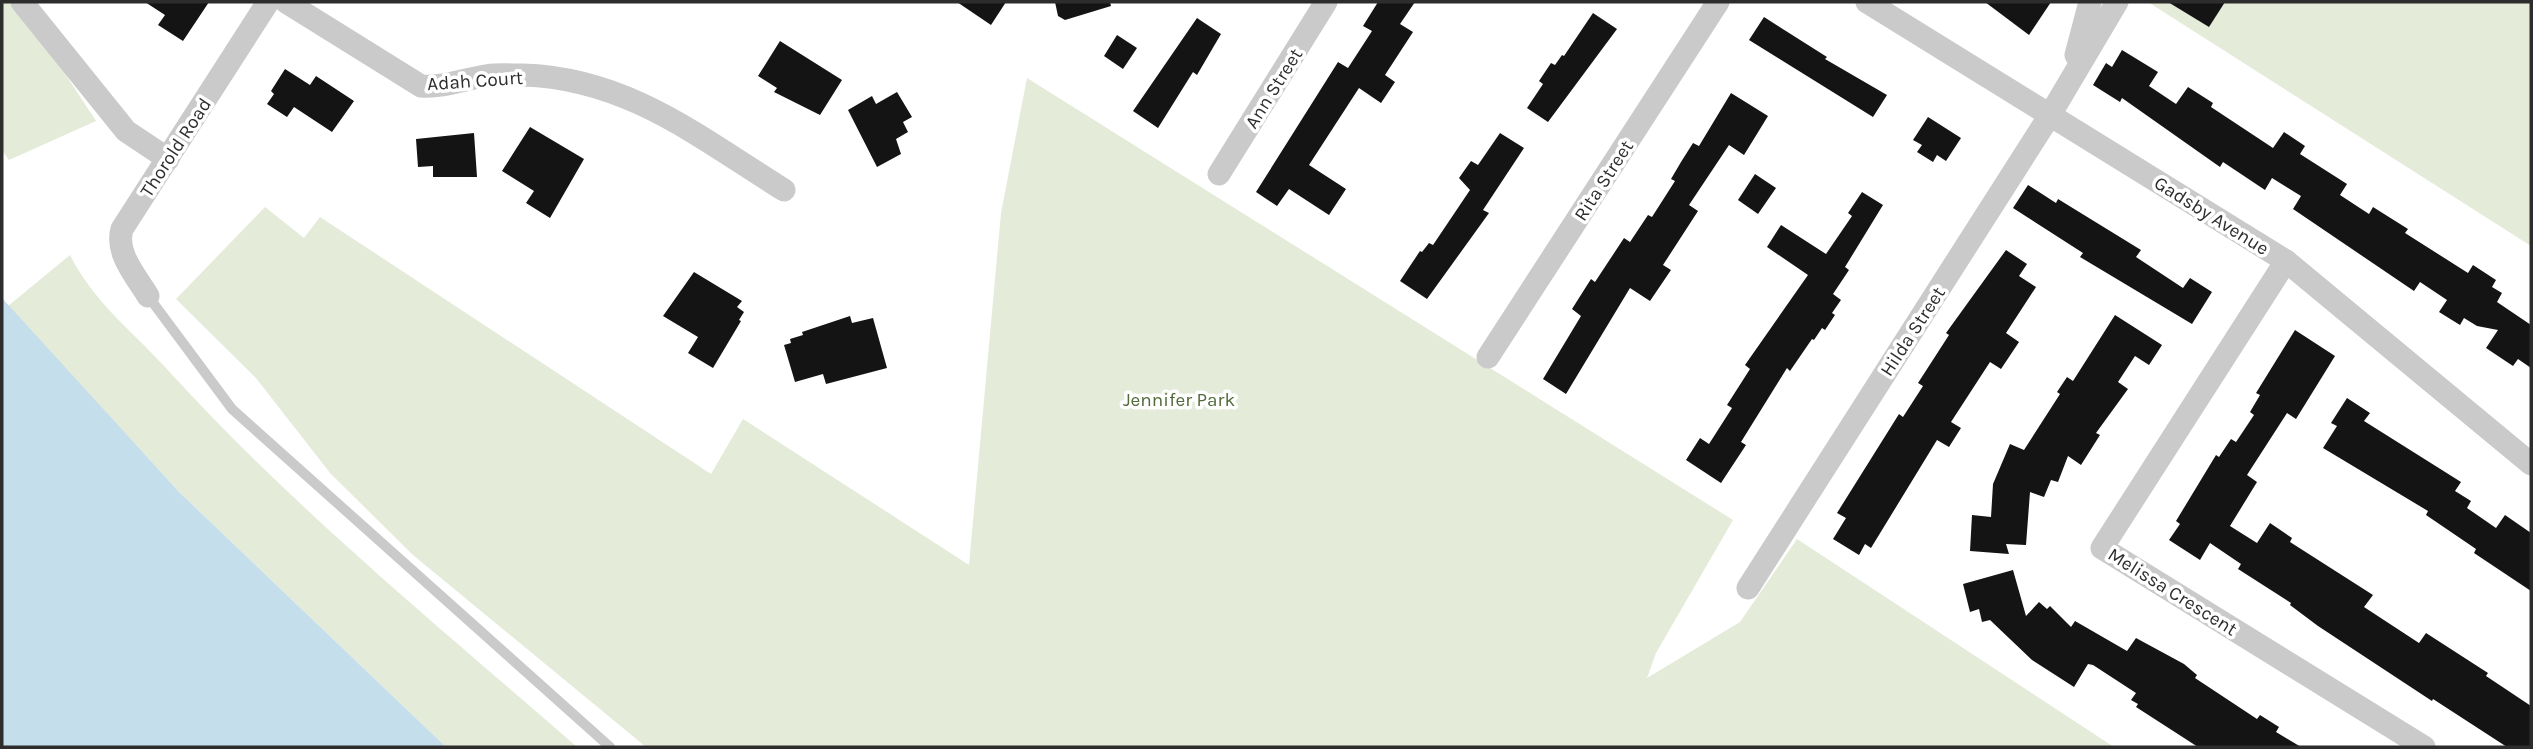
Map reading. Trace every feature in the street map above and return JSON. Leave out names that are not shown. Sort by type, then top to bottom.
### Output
[{"type":"street","points":[[22,2],[44,33],[126,131],[168,159]]},
{"type":"street","name":"Thorold Road","points":[[148,296],[124,255],[120,237],[268,2]]},
{"type":"street","name":"Adah Court","points":[[286,2],[421,86],[489,75],[523,75],[576,80],[613,91],[670,119],[784,190]]},
{"type":"street","name":"Ann Street","points":[[1219,174],[1326,2]]},
{"type":"street","name":"Rita Street","points":[[1488,357],[1718,2]]},
{"type":"street","name":"Gadsby Avenue","points":[[1867,2],[2286,261],[2531,464]]},
{"type":"street","name":"Hilda Street","points":[[2074,72],[2078,44],[2090,2]]},
{"type":"street","name":"Hilda Street","points":[[1748,588],[2050,114],[2117,2]]},
{"type":"street","name":"Melissa Crescent","points":[[2286,261],[2102,548],[2424,747]]},
{"type":"lane","points":[[148,296],[232,409],[610,747]]},
{"type":"green space","points":[[2,2],[18,2],[96,121],[9,160],[2,150]]},
{"type":"green space","points":[[2148,2],[2531,2],[2531,246]]},
{"type":"green space","name":"Jennifer Park","points":[[1027,78],[1733,520],[1656,653],[1647,678],[1740,622],[1797,539],[2114,747],[646,747],[413,555],[330,473],[256,378],[176,299],[265,207],[304,238],[320,217],[711,474],[743,419],[969,565],[1001,213]]},
{"type":"green space","points":[[70,255],[79,272],[113,314],[263,468],[365,563],[577,747],[446,747],[179,492],[8,306]]},
{"type":"water","points":[[2,298],[179,492],[446,747],[2,747]]},
{"type":"building","points":[[145,2],[209,2],[183,41],[158,25],[165,15]]},
{"type":"building","points":[[957,2],[1006,2],[991,25]]},
{"type":"building","points":[[1055,2],[1110,2],[1111,6],[1065,20],[1058,16]]},
{"type":"building","points":[[1378,2],[1415,2],[1400,24],[1413,32],[1385,75],[1395,82],[1381,103],[1359,88],[1309,165],[1346,189],[1329,215],[1289,189],[1277,206],[1256,192],[1338,62],[1348,68],[1372,31],[1363,26]]},
{"type":"building","points":[[1985,2],[2051,2],[2029,35]]},
{"type":"building","points":[[2168,2],[2225,2],[2209,27]]},
{"type":"building","points":[[1593,13],[1617,29],[1548,122],[1527,108],[1543,84],[1539,81],[1551,63],[1555,65],[1562,55],[1564,56]]},
{"type":"building","points":[[1764,17],[1827,57],[1825,59],[1887,95],[1873,117],[1749,40]]},
{"type":"building","points":[[1197,18],[1221,34],[1197,75],[1193,72],[1158,128],[1133,111]]},
{"type":"building","points":[[1117,35],[1137,48],[1123,69],[1104,56]]},
{"type":"building","points":[[780,41],[842,80],[820,115],[774,92],[777,88],[758,76]]},
{"type":"building","points":[[2122,50],[2158,72],[2149,86],[2176,104],[2188,87],[2213,103],[2211,107],[2273,148],[2284,132],[2305,146],[2300,154],[2347,184],[2340,195],[2369,214],[2373,207],[2408,229],[2405,233],[2468,273],[2473,265],[2496,280],[2492,287],[2502,293],[2497,302],[2531,325],[2531,368],[2518,359],[2513,366],[2486,348],[2498,330],[2477,326],[2464,318],[2460,325],[2439,312],[2447,300],[2420,282],[2414,291],[2293,209],[2301,196],[2272,178],[2265,190],[2223,162],[2220,167],[2122,98],[2120,102],[2093,85],[2106,63],[2112,67]]},
{"type":"building","points":[[285,69],[310,85],[316,76],[354,101],[332,132],[294,107],[287,117],[267,104],[274,94],[271,91]]},
{"type":"building","points":[[897,92],[912,117],[903,122],[908,132],[896,139],[901,154],[877,167],[848,110],[872,96],[876,104]]},
{"type":"building","points":[[1731,93],[1768,116],[1744,155],[1729,145],[1689,205],[1698,211],[1663,265],[1671,270],[1650,301],[1630,288],[1566,394],[1543,379],[1581,316],[1572,309],[1591,279],[1595,282],[1624,238],[1630,242],[1648,215],[1652,217],[1675,181],[1671,179],[1693,143],[1699,146]]},
{"type":"building","points":[[1928,117],[1961,138],[1946,161],[1937,155],[1933,162],[1917,152],[1922,145],[1913,140]]},
{"type":"building","points":[[530,127],[584,159],[550,218],[526,203],[534,191],[502,171]]},
{"type":"building","points":[[474,133],[477,177],[433,177],[433,166],[418,167],[416,139]]},
{"type":"building","points":[[1500,133],[1524,148],[1483,210],[1489,213],[1427,299],[1400,281],[1420,251],[1429,243],[1433,245],[1470,190],[1459,178],[1471,161],[1478,165]]},
{"type":"building","points":[[1755,174],[1776,188],[1758,214],[1738,200]]},
{"type":"building","points":[[2028,185],[2056,203],[2058,199],[2141,250],[2136,257],[2183,288],[2190,278],[2212,292],[2192,324],[2080,257],[2083,253],[2013,208]]},
{"type":"building","points":[[1862,192],[1883,205],[1845,267],[1849,270],[1833,294],[1841,300],[1832,313],[1835,315],[1825,330],[1822,328],[1814,340],[1812,339],[1790,371],[1787,368],[1741,442],[1746,445],[1721,483],[1686,460],[1700,438],[1709,444],[1732,408],[1727,405],[1750,369],[1745,365],[1808,275],[1767,247],[1781,225],[1826,254],[1852,216],[1848,213]]},
{"type":"building","points":[[2006,250],[2027,264],[2019,276],[2036,287],[2006,333],[2019,342],[2001,369],[1990,362],[1951,422],[1961,428],[1949,447],[1937,440],[1871,548],[1865,544],[1859,555],[1833,539],[1846,518],[1837,513],[1899,414],[1903,417],[1923,386],[1918,383],[1949,335],[1946,333]]},
{"type":"building","points":[[694,272],[742,301],[737,307],[744,312],[739,320],[741,321],[713,368],[688,353],[698,337],[663,316]]},
{"type":"building","points":[[2115,315],[2162,345],[2149,365],[2135,356],[2118,382],[2128,389],[2096,433],[2100,435],[2081,465],[2068,456],[2058,482],[2051,480],[2044,497],[2030,492],[2026,545],[2006,544],[2009,554],[1970,551],[1972,515],[1991,517],[1993,484],[2010,444],[2024,450],[2060,394],[2057,392],[2067,377],[2073,381]]},
{"type":"building","points":[[850,316],[852,323],[873,318],[887,368],[826,384],[823,374],[795,382],[784,345],[791,343],[790,339],[803,335],[802,332]]},
{"type":"building","points":[[2295,330],[2335,356],[2296,419],[2287,413],[2247,475],[2257,482],[2230,526],[2257,543],[2270,523],[2292,538],[2290,542],[2373,595],[2364,607],[2419,643],[2426,633],[2488,673],[2486,676],[2531,706],[2531,747],[2507,747],[2433,699],[2432,701],[2318,626],[2290,605],[2291,603],[2238,569],[2241,564],[2210,543],[2200,560],[2169,540],[2180,524],[2176,521],[2216,455],[2219,457],[2231,439],[2236,442],[2254,415],[2250,412],[2260,395],[2256,393]]},
{"type":"building","points":[[2347,398],[2370,413],[2364,421],[2461,482],[2455,491],[2471,501],[2467,508],[2496,528],[2505,515],[2531,533],[2531,591],[2474,553],[2476,549],[2426,515],[2428,511],[2323,448],[2337,426],[2331,423]]},
{"type":"building","points":[[2013,570],[2026,616],[2039,602],[2047,609],[2050,606],[2071,627],[2075,621],[2127,651],[2136,638],[2184,664],[2197,675],[2195,678],[2257,719],[2260,715],[2279,727],[2276,732],[2301,747],[2198,747],[2136,707],[2138,704],[2131,700],[2136,693],[2093,665],[2088,664],[2074,687],[2032,660],[1990,620],[1982,622],[1979,609],[1970,612],[1963,584]]}]
